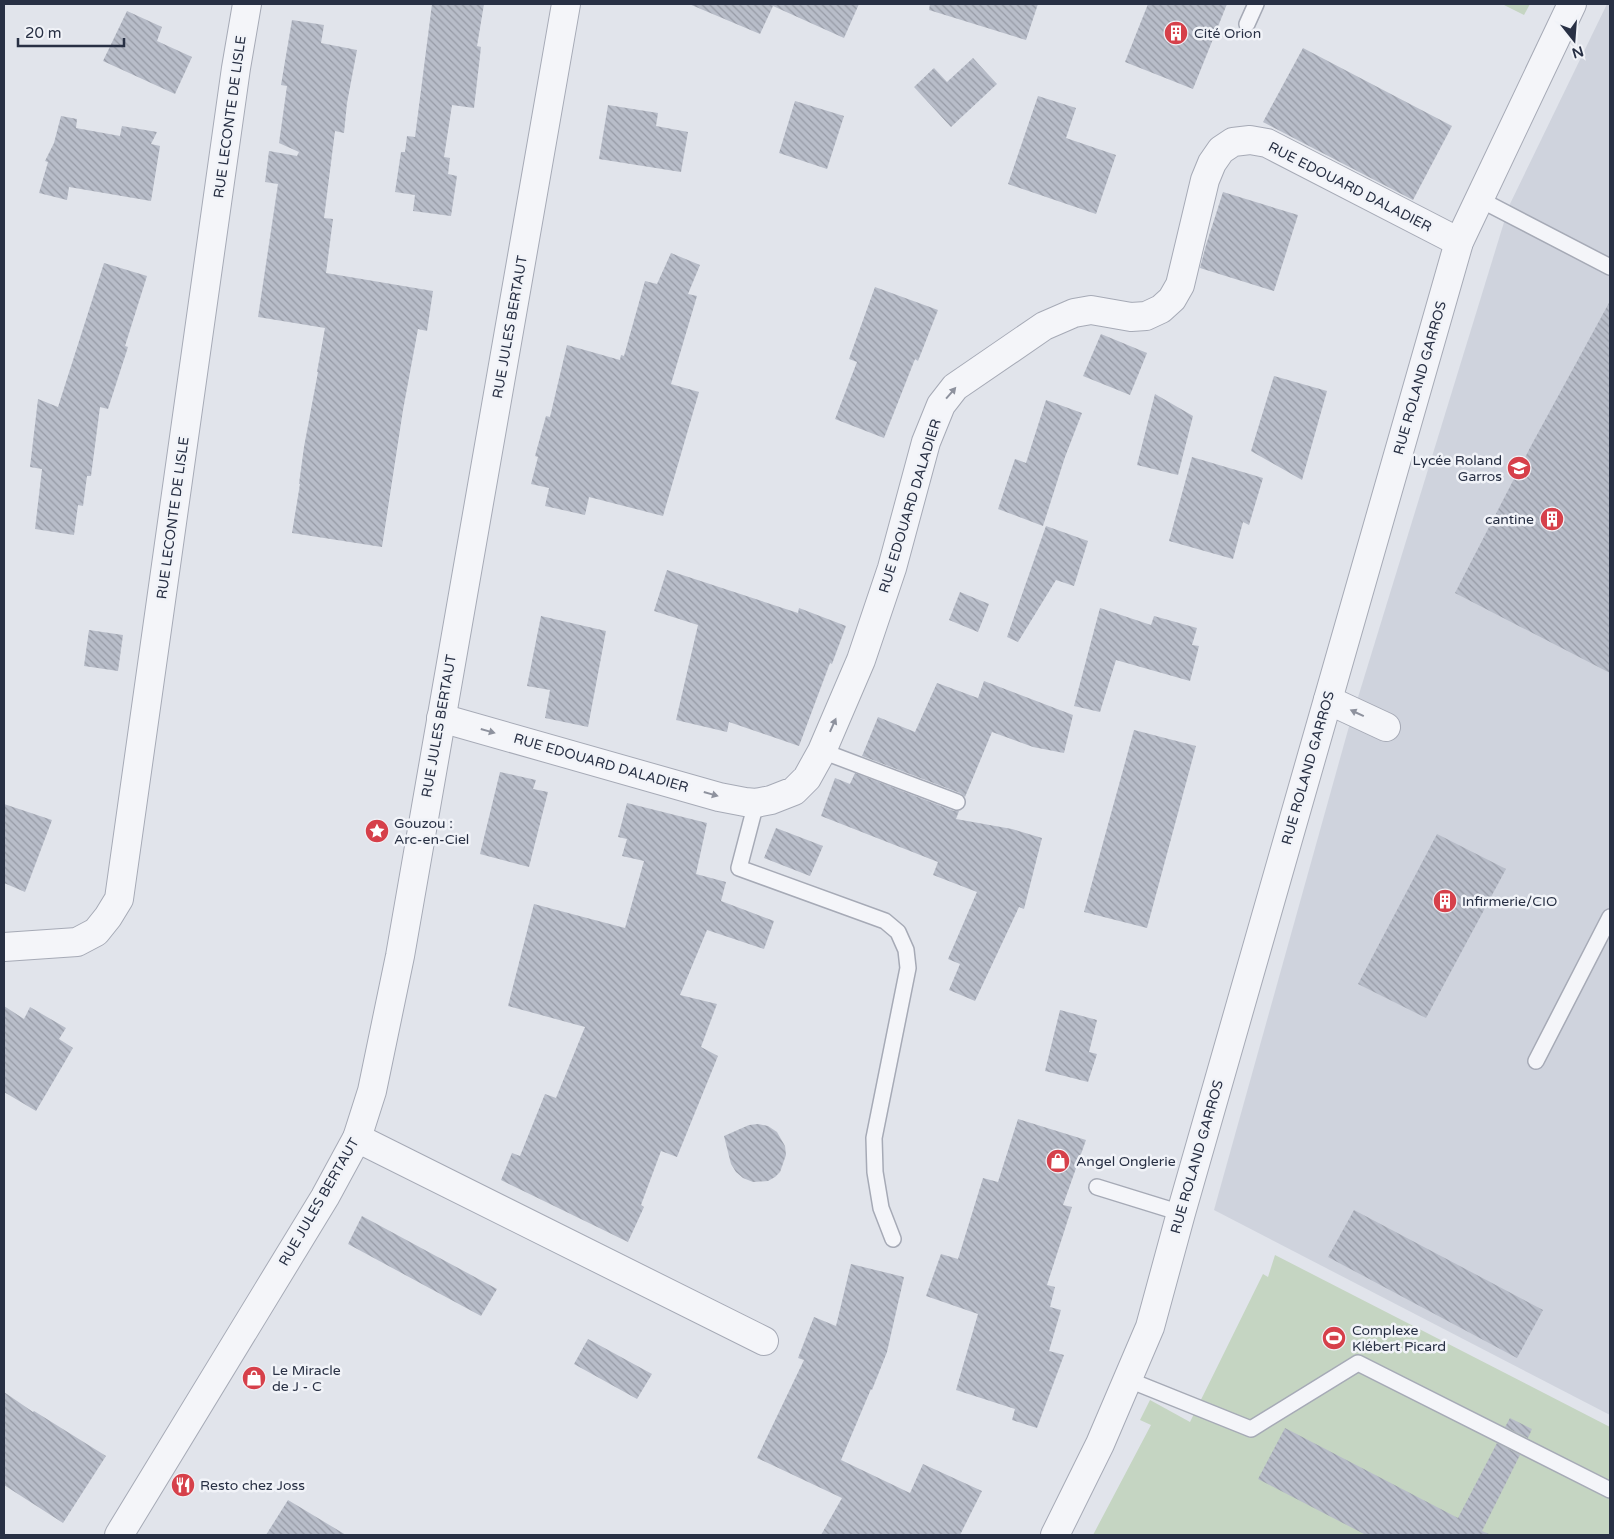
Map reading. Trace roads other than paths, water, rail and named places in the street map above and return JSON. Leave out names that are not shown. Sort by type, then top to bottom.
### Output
[{"type":"street","name":"RUE LECONTE DE LISLE","points":[[4,947],[77,942],[96,932],[119,899],[236,68],[247,4]]},
{"type":"street","name":"RUE JULES BERTAUT","points":[[130,1531],[357,1138],[372,1091],[400,956],[566,4]]},
{"type":"street","name":"RUE ROLAND GARROS","points":[[1055,1535],[1100,1444],[1150,1327],[1459,242],[1572,4]]},
{"type":"street","name":"RUE EDOUARD DALADIER","points":[[441,718],[745,802],[756,803],[771,800],[794,791],[807,778],[822,750],[861,660],[892,568],[926,442],[940,405],[955,387],[1044,326],[1074,313],[1091,310],[1131,317],[1146,316],[1160,309],[1172,299],[1180,285],[1205,180],[1212,163],[1221,150],[1233,142],[1250,140],[1267,142],[1459,242]]},
{"type":"street","points":[[1328,700],[1386,727]]},
{"type":"street","points":[[357,1138],[764,1341]]},
{"type":"lane","points":[[1247,24],[1256,4]]},
{"type":"lane","points":[[1479,199],[1610,267]]},
{"type":"lane","points":[[822,750],[956,802]]},
{"type":"lane","points":[[756,803],[739,868],[885,921],[898,932],[906,950],[908,968],[874,1138],[875,1172],[881,1208],[893,1239]]},
{"type":"lane","points":[[1536,1061],[1610,917]]},
{"type":"lane","points":[[1097,1187],[1181,1213]]},
{"type":"lane","points":[[1128,1380],[1251,1429],[1358,1363],[1610,1490]]},
{"type":"place","name":"Cité Orion","points":[[1176,33]]},
{"type":"place","name":"Lycée Roland Garros","points":[[1519,468]]},
{"type":"place","name":"cantine","points":[[1552,519]]},
{"type":"place","name":"Gouzou : Arc-en-Ciel","points":[[377,831]]},
{"type":"place","name":"Infirmerie/CIO","points":[[1445,901]]},
{"type":"place","name":"Angel Onglerie","points":[[1058,1161]]},
{"type":"place","name":"Complexe Klébert Picard","points":[[1334,1338]]},
{"type":"place","name":"Le Miracle de J - C","points":[[254,1378]]},
{"type":"place","name":"Resto chez Joss","points":[[183,1485]]}]
